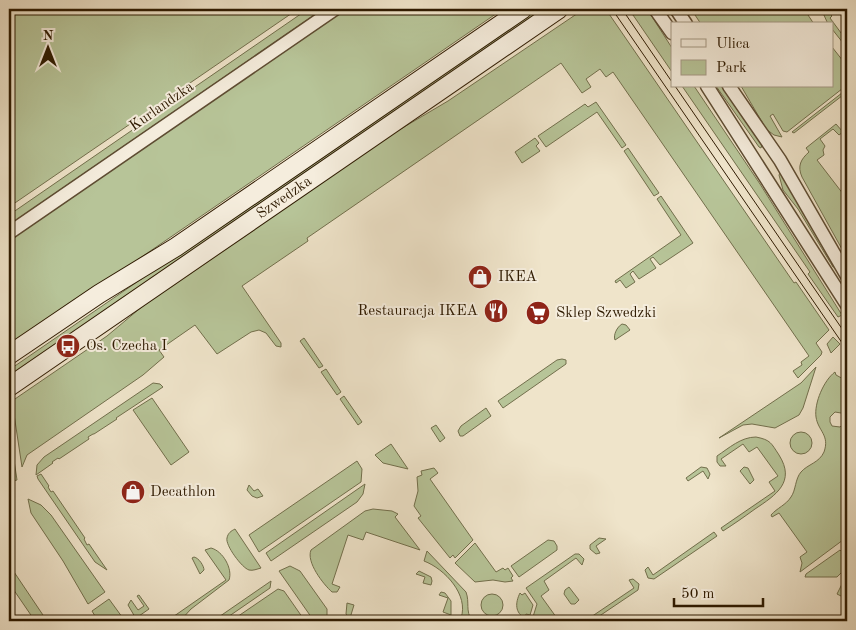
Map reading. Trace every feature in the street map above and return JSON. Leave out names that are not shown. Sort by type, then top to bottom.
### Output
[{"type":"street","name":"Kurlandzka","points":[[9,233],[335,9]]},
{"type":"street","name":"Szwedzka","points":[[9,355],[98,294],[176,247],[523,9]]},
{"type":"street","name":"Szwedzka","points":[[9,387],[559,9]]},
{"type":"street","points":[[655,9],[671,32]]},
{"type":"street","points":[[676,9],[686,22]]},
{"type":"street","points":[[681,9],[686,22]]},
{"type":"street","points":[[708,88],[847,305]]},
{"type":"street","points":[[730,88],[780,160],[847,276]]},
{"type":"green space","points":[[9,9],[298,9],[9,207]]},
{"type":"green space","points":[[308,9],[323,9],[9,225],[9,215]]},
{"type":"green space","points":[[346,9],[503,9],[9,348],[9,241]]},
{"type":"green space","points":[[534,9],[547,9],[9,378],[9,370]]},
{"type":"green space","points":[[584,9],[611,9],[607,11],[794,283],[796,282],[829,330],[816,343],[822,352],[821,355],[798,378],[793,371],[802,365],[801,362],[809,356],[613,72],[606,77],[600,69],[586,79],[591,87],[582,93],[561,63],[307,238],[308,241],[242,286],[281,343],[281,347],[276,346],[266,333],[259,330],[251,332],[217,354],[195,325],[159,350],[164,357],[143,375],[27,455],[22,467],[12,401],[107,336],[156,295],[382,140],[448,101]]},
{"type":"green space","points":[[625,9],[646,9],[649,12],[671,46],[671,71],[633,15]]},
{"type":"green space","points":[[691,9],[804,9],[813,22],[700,22]]},
{"type":"green space","points":[[826,9],[832,16],[830,18],[833,22],[827,22],[823,13]]},
{"type":"green space","points":[[834,23],[847,41],[847,48],[834,32]]},
{"type":"green space","points":[[834,50],[847,66],[847,85],[787,132],[783,131],[773,114],[770,116],[782,137],[774,135],[766,129],[742,88],[834,88]]},
{"type":"green space","points":[[683,88],[695,88],[760,184],[842,315],[838,317],[808,274],[810,272]]},
{"type":"green space","points":[[717,88],[722,88],[762,145],[761,148]]},
{"type":"green space","points":[[847,89],[847,92],[794,133],[792,132]]},
{"type":"green space","points":[[596,102],[626,145],[622,148],[597,112],[546,147],[538,136],[585,104],[588,107]]},
{"type":"green space","points":[[836,124],[843,132],[839,135],[833,129],[820,139],[825,146],[823,150],[824,155],[817,160],[847,199],[847,255],[802,177],[800,169],[802,160],[809,152],[806,148]]},
{"type":"green space","points":[[535,138],[539,143],[536,146],[540,151],[522,163],[515,152]]},
{"type":"green space","points":[[628,148],[659,193],[654,196],[624,151]]},
{"type":"green space","points":[[780,173],[834,267],[798,209],[783,190]]},
{"type":"green space","points":[[661,196],[693,243],[660,265],[653,257],[650,259],[656,268],[639,279],[633,271],[630,274],[635,282],[626,288],[620,280],[616,283],[615,281],[681,235],[657,199]]},
{"type":"green space","points":[[622,324],[626,325],[630,330],[615,340],[616,331]]},
{"type":"green space","points":[[833,337],[840,344],[831,353],[827,344]]},
{"type":"green space","points":[[304,338],[323,366],[319,368],[300,341]]},
{"type":"green space","points":[[557,360],[566,360],[566,364],[503,408],[498,401]]},
{"type":"green space","points":[[816,367],[799,415],[775,428],[752,424],[743,425],[719,438],[801,383]]},
{"type":"green space","points":[[326,369],[341,392],[337,395],[321,372]]},
{"type":"green space","points":[[835,372],[836,375],[847,381],[847,537],[800,572],[802,563],[800,557],[807,552],[779,513],[772,517],[771,515],[791,497],[801,472],[819,459],[824,452],[826,441],[817,422],[816,411],[821,392]],"holes":[[[835,412],[841,413],[844,416],[845,422],[840,427],[832,426],[830,417]]]},
{"type":"green space","points":[[153,383],[160,384],[163,387],[88,437],[89,439],[52,462],[36,475],[37,465],[44,457]]},
{"type":"green space","points":[[344,396],[362,422],[358,425],[340,399]]},
{"type":"green space","points":[[152,398],[189,452],[171,465],[133,410]]},
{"type":"green space","points":[[486,408],[491,416],[463,436],[460,436],[458,431],[461,426]]},
{"type":"green space","points":[[436,425],[445,438],[440,442],[431,428]]},
{"type":"green space","points":[[9,427],[17,480],[9,482]]},
{"type":"green space","points":[[801,432],[811,439],[812,443],[805,453],[801,454],[791,447],[790,443],[797,433]]},
{"type":"green space","points":[[756,437],[768,441],[779,455],[784,464],[784,480],[776,493],[723,531],[721,528],[775,491],[769,482],[778,476],[757,447],[749,452],[743,444],[721,459],[726,466],[720,466],[717,462],[717,456],[731,446],[745,439]]},
{"type":"green space","points":[[391,444],[408,469],[383,463],[375,455]]},
{"type":"green space","points":[[357,461],[362,469],[361,482],[259,552],[249,535]]},
{"type":"green space","points":[[701,467],[707,468],[710,474],[708,479],[703,471],[688,481],[686,478]]},
{"type":"green space","points":[[744,467],[748,468],[754,480],[750,484],[740,471]]},
{"type":"green space","points":[[434,468],[438,473],[430,479],[473,540],[455,558],[453,555],[450,558],[418,518],[421,516],[414,506],[418,491],[417,477],[422,475],[421,471]]},
{"type":"green space","points":[[41,474],[51,492],[53,491],[85,538],[87,545],[89,544],[107,570],[95,562],[38,479],[37,476]]},
{"type":"green space","points":[[365,484],[363,494],[357,502],[271,561],[266,553]]},
{"type":"green space","points":[[249,485],[254,491],[258,489],[263,496],[257,498],[252,496],[247,490]]},
{"type":"green space","points":[[28,499],[41,505],[51,515],[105,592],[88,604],[63,561],[31,513]]},
{"type":"green space","points":[[373,509],[392,511],[398,514],[395,517],[420,550],[366,532],[363,540],[348,535],[332,584],[340,587],[337,592],[332,592],[324,584],[313,566],[310,555],[311,550],[365,511]]},
{"type":"green space","points":[[235,529],[261,568],[249,570],[235,556],[227,538],[230,532]]},
{"type":"green space","points":[[714,532],[717,536],[654,579],[648,578],[645,570],[648,567],[653,575]]},
{"type":"green space","points":[[599,538],[606,539],[596,546],[600,553],[596,554],[590,549],[590,545]]},
{"type":"green space","points":[[548,540],[554,541],[557,550],[519,577],[511,566]]},
{"type":"green space","points":[[475,543],[496,572],[503,568],[505,570],[508,568],[513,576],[511,578],[513,581],[493,580],[475,582],[455,563]]},
{"type":"green space","points":[[847,547],[847,579],[841,573],[837,577],[805,577],[806,574]]},
{"type":"green space","points":[[211,548],[226,561],[230,571],[229,580],[191,609],[180,621],[167,621],[226,580],[205,550]]},
{"type":"green space","points":[[427,551],[466,592],[472,621],[461,618],[462,601],[447,576],[424,561]]},
{"type":"green space","points":[[575,554],[579,554],[584,559],[582,565],[576,558],[544,581],[549,590],[541,596],[559,621],[532,620],[537,604],[526,588]]},
{"type":"green space","points":[[194,557],[203,566],[204,570],[200,574],[192,558]]},
{"type":"green space","points":[[9,566],[47,621],[35,621],[9,583]]},
{"type":"green space","points":[[290,566],[300,571],[327,609],[324,621],[314,621],[279,571]]},
{"type":"green space","points":[[419,571],[431,577],[431,585],[423,583],[425,577],[416,574]]},
{"type":"green space","points":[[633,579],[639,584],[638,590],[592,621],[585,621],[634,588],[629,580]]},
{"type":"green space","points":[[271,581],[270,588],[222,621],[213,621]]},
{"type":"green space","points":[[842,584],[847,585],[847,599],[837,594]]},
{"type":"green space","points":[[569,587],[579,600],[575,604],[571,604],[564,594],[565,590]]},
{"type":"green space","points":[[278,589],[284,591],[305,621],[231,621]]},
{"type":"green space","points":[[441,592],[445,593],[451,601],[451,615],[443,612],[448,598],[439,595]]},
{"type":"green space","points":[[520,593],[522,595],[525,593],[533,605],[530,615],[526,614],[525,618],[519,613],[517,607]]},
{"type":"green space","points":[[492,594],[502,601],[503,605],[496,615],[492,616],[482,609],[481,605],[488,595]]},
{"type":"green space","points":[[139,595],[149,609],[135,617],[128,605],[131,600],[138,610],[144,606],[137,596]]},
{"type":"green space","points":[[109,599],[125,621],[98,621],[92,611]]},
{"type":"green space","points":[[347,603],[354,605],[350,618],[359,621],[351,621],[346,614]]},
{"type":"tram line","points":[[612,9],[847,350]]},
{"type":"tram line","points":[[622,9],[671,81]]},
{"type":"tram line","points":[[676,88],[847,336]]},
{"type":"place","name":"IKEA","points":[[480,277]]},
{"type":"place","name":"Restauracja IKEA","points":[[496,311]]},
{"type":"place","name":"Sklep Szwedzki","points":[[538,313]]},
{"type":"place","name":"Os. Czecha I","points":[[68,346]]},
{"type":"place","name":"Decathlon","points":[[133,492]]}]
